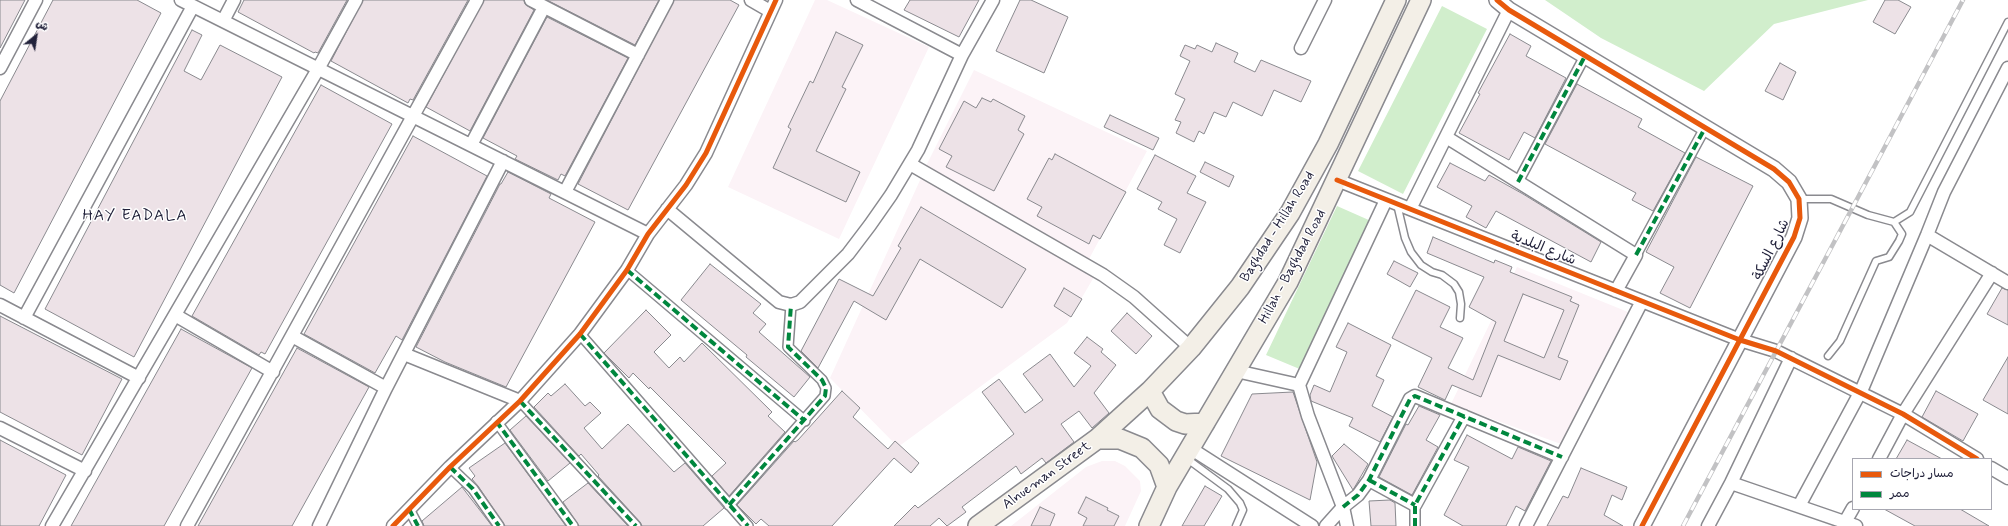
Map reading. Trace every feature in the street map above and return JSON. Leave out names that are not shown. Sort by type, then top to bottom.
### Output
[{"type":"main road","name":"Baghdad - Hillah Road","points":[[1097,440],[1150,392],[1191,348],[1261,258],[1290,213],[1328,144],[1396,0]]},
{"type":"main road","name":"Hillah - Baghdad Road","points":[[1149,526],[1167,487],[1288,282],[1421,0]]},
{"type":"main road","points":[[1150,392],[1160,409],[1171,418],[1185,424],[1205,423]]},
{"type":"main road","points":[[1097,440],[1120,439],[1142,448],[1159,465],[1167,487]]},
{"type":"main road","name":"Alnueman Street","points":[[978,526],[1097,440]]},
{"type":"street","points":[[0,68],[36,0]]},
{"type":"street","points":[[181,0],[648,234]]},
{"type":"street","points":[[223,21],[234,0]]},
{"type":"street","points":[[52,526],[318,69],[356,0]]},
{"type":"street","points":[[187,526],[478,0]]},
{"type":"street","points":[[531,0],[638,55]]},
{"type":"street","points":[[565,192],[667,0]]},
{"type":"street","points":[[751,0],[770,11]]},
{"type":"street","points":[[393,526],[496,421],[520,401],[580,334],[627,270],[648,234],[689,180],[706,153],[776,0]]},
{"type":"street","points":[[857,0],[962,55]]},
{"type":"street","points":[[667,209],[779,302],[791,305],[804,299],[848,254],[870,225],[910,164],[962,55],[993,0]]},
{"type":"street","points":[[1301,48],[1325,0]]},
{"type":"street","name":"شارع السكة","points":[[1497,0],[1509,10],[1774,170],[1789,182],[1799,199],[1800,218],[1794,237],[1642,526]]},
{"type":"street","points":[[24,318],[193,6]]},
{"type":"street","points":[[471,145],[544,7]]},
{"type":"street","points":[[1410,209],[1509,10]]},
{"type":"street","points":[[1518,182],[1585,56]]},
{"type":"street","points":[[1799,506],[1860,392],[1928,235],[1944,192],[2008,68]]},
{"type":"street","points":[[1616,291],[1705,128]]},
{"type":"street","points":[[1446,137],[1636,255]]},
{"type":"street","points":[[319,526],[386,388],[503,161]]},
{"type":"street","points":[[910,164],[1103,275],[1134,297],[1191,348]]},
{"type":"street","name":"شارع البلدية","points":[[1337,180],[1740,340],[1776,351],[1903,414],[1975,458]]},
{"type":"street","points":[[1299,385],[1392,202]]},
{"type":"street","points":[[1928,235],[2008,283]]},
{"type":"street","points":[[627,270],[805,420]]},
{"type":"street","points":[[1880,458],[1903,414],[1992,273]]},
{"type":"street","points":[[1526,526],[1642,301]]},
{"type":"street","points":[[0,305],[139,378]]},
{"type":"street","points":[[729,505],[823,400],[826,388],[820,378],[788,347],[791,305]]},
{"type":"street","points":[[175,315],[273,372]]},
{"type":"street","points":[[580,334],[748,526]]},
{"type":"street","points":[[292,336],[386,388]]},
{"type":"street","points":[[404,354],[520,401],[636,526]]},
{"type":"street","points":[[1708,526],[1731,483],[1791,358]]},
{"type":"street","points":[[1236,371],[1299,385]]},
{"type":"street","points":[[1299,385],[1302,391],[1308,416],[1343,507],[1347,526]]},
{"type":"street","points":[[1326,526],[1343,507],[1358,495],[1370,480],[1410,399],[1415,396],[1562,457]]},
{"type":"street","points":[[1415,526],[1415,505],[1464,416]]},
{"type":"street","points":[[496,421],[573,526]]},
{"type":"street","points":[[0,428],[85,471]]},
{"type":"street","points":[[1188,453],[1312,526]]},
{"type":"street","points":[[450,467],[473,489],[499,526]]},
{"type":"street","points":[[1992,469],[2008,478]]},
{"type":"street","points":[[1370,480],[1415,505]]},
{"type":"street","points":[[1731,483],[1851,524],[1853,510]]},
{"type":"street","points":[[409,509],[418,526]]},
{"type":"lane","points":[[1894,222],[1910,212],[2008,22]]},
{"type":"lane","points":[[1799,199],[1831,199],[1868,215],[1894,222],[1902,234],[1889,257],[1876,260],[1840,341],[1828,356]]},
{"type":"lane","points":[[1392,202],[1411,252],[1421,265],[1432,272],[1442,275],[1454,284],[1459,292],[1461,304],[1460,318]]},
{"type":"lane","points":[[1188,453],[1240,503],[1243,510],[1236,526]]},
{"type":"shaded area","points":[[815,0],[827,0],[929,47],[839,239],[728,187]]},
{"type":"shaded area","points":[[974,70],[1147,151],[1089,259],[925,168]]},
{"type":"shaded area","points":[[921,178],[1094,277],[1067,323],[898,447],[830,378]]},
{"type":"shaded area","points":[[1517,267],[1628,312],[1561,444],[1451,404]]},
{"type":"shaded area","points":[[1102,461],[1115,461],[1125,466],[1140,481],[1141,491],[1125,526],[1011,526],[1086,467]]},
{"type":"green space","points":[[1545,0],[1868,0],[1774,24],[1704,91],[1601,38]]},
{"type":"green space","points":[[1442,6],[1487,29],[1403,194],[1358,171]]},
{"type":"green space","points":[[1337,206],[1371,221],[1302,370],[1266,355]]},
{"type":"building","points":[[0,0],[25,0],[0,48]]},
{"type":"building","points":[[53,0],[137,0],[161,13],[14,293],[0,285],[0,101]]},
{"type":"building","points":[[244,0],[347,0],[318,53],[314,53],[238,12]]},
{"type":"building","points":[[363,0],[468,0],[413,100],[410,99],[408,103],[331,61]]},
{"type":"building","points":[[484,0],[524,0],[525,4],[534,10],[470,131],[426,107]]},
{"type":"building","points":[[547,0],[659,0],[635,45]]},
{"type":"building","points":[[674,0],[730,0],[739,5],[628,210],[578,184]]},
{"type":"building","points":[[910,0],[979,0],[959,37],[904,10]]},
{"type":"building","points":[[1020,0],[1031,0],[1068,17],[1044,73],[996,51]]},
{"type":"building","points":[[1885,0],[1898,0],[1911,7],[1895,34],[1873,22]]},
{"type":"building","points":[[547,17],[628,58],[565,176],[561,174],[558,180],[515,159],[517,156],[483,138]]},
{"type":"building","points":[[192,30],[202,35],[184,71],[201,80],[220,45],[282,77],[134,357],[45,309]]},
{"type":"building","points":[[836,32],[863,45],[842,87],[846,89],[816,151],[860,172],[846,202],[773,168],[791,129],[788,127],[810,81],[813,83]]},
{"type":"building","points":[[1510,34],[1531,46],[1526,56],[1566,78],[1535,138],[1524,132],[1509,160],[1459,133],[1480,94],[1478,93]]},
{"type":"building","points":[[1216,43],[1238,53],[1234,62],[1255,72],[1261,60],[1311,81],[1301,102],[1274,90],[1262,116],[1233,102],[1226,117],[1214,112],[1204,134],[1199,131],[1194,142],[1176,133],[1181,122],[1175,120],[1185,99],[1175,94],[1190,61],[1180,56],[1185,45],[1195,49],[1197,45],[1212,52]]},
{"type":"building","points":[[1780,63],[1796,72],[1783,100],[1765,91]]},
{"type":"building","points":[[1577,84],[1642,119],[1638,127],[1685,153],[1653,211],[1632,200],[1636,193],[1545,144]]},
{"type":"building","points":[[321,85],[392,124],[265,354],[261,352],[259,355],[192,316]]},
{"type":"building","points":[[982,98],[991,102],[993,99],[1025,116],[1018,130],[1024,134],[994,191],[946,167],[952,156],[939,149],[964,101],[976,108]]},
{"type":"building","points":[[1110,115],[1159,138],[1153,150],[1104,127]]},
{"type":"building","points":[[413,136],[487,176],[402,340],[396,336],[375,373],[304,334]]},
{"type":"building","points":[[1055,154],[1126,192],[1100,239],[1093,235],[1089,244],[1037,216],[1042,207],[1027,199],[1049,158],[1052,160]]},
{"type":"building","points":[[1155,155],[1196,176],[1187,193],[1206,202],[1180,253],[1164,245],[1177,219],[1158,209],[1162,202],[1137,189]]},
{"type":"building","points":[[1696,157],[1753,186],[1690,308],[1660,293],[1674,267],[1646,252]]},
{"type":"building","points":[[1205,162],[1234,176],[1229,187],[1200,172]]},
{"type":"building","points":[[1450,163],[1485,181],[1489,175],[1601,242],[1591,262],[1496,211],[1486,228],[1466,217],[1472,206],[1437,187]]},
{"type":"building","points":[[508,172],[551,194],[549,198],[595,222],[506,387],[445,362],[416,347],[500,184]]},
{"type":"building","points":[[921,207],[1026,269],[1002,308],[920,259],[886,320],[854,301],[818,368],[801,351],[839,279],[873,296],[901,248],[898,246]]},
{"type":"building","points":[[1433,237],[1494,263],[1495,260],[1512,267],[1510,272],[1572,297],[1570,301],[1579,305],[1558,357],[1568,361],[1560,380],[1498,355],[1481,397],[1452,385],[1445,400],[1418,387],[1432,358],[1392,338],[1416,290],[1450,307],[1440,327],[1463,338],[1448,368],[1473,380],[1496,322],[1469,307],[1484,277],[1427,253]],"holes":[[[1523,294],[1564,310],[1544,358],[1504,341]]]},
{"type":"building","points":[[1394,261],[1418,273],[1410,287],[1387,274]]},
{"type":"building","points":[[710,264],[761,304],[753,313],[766,324],[759,332],[810,377],[794,397],[746,357],[747,355],[681,300]]},
{"type":"building","points":[[1064,288],[1082,299],[1071,317],[1054,306]]},
{"type":"building","points":[[2002,288],[2008,290],[2008,325],[1987,314]]},
{"type":"building","points":[[646,310],[671,335],[654,352],[669,368],[680,357],[684,362],[702,343],[772,412],[768,416],[785,432],[729,496],[712,476],[726,463],[650,387],[649,389],[633,373],[629,378],[604,353]]},
{"type":"building","points":[[1127,313],[1152,336],[1136,354],[1111,331]]},
{"type":"building","points":[[0,316],[122,379],[82,455],[0,412]]},
{"type":"building","points":[[1348,323],[1391,345],[1376,376],[1384,380],[1372,406],[1393,417],[1380,442],[1349,426],[1353,418],[1311,401],[1310,395],[1314,385],[1330,392],[1347,352],[1336,347]]},
{"type":"building","points":[[181,329],[252,368],[164,526],[71,526]]},
{"type":"building","points":[[1087,337],[1103,349],[1101,352],[1116,365],[1094,393],[1109,413],[1092,428],[1079,411],[1061,424],[1074,442],[1046,463],[1042,458],[1021,474],[1016,466],[962,507],[966,512],[947,526],[939,518],[930,526],[894,526],[915,505],[918,508],[1014,434],[982,392],[999,379],[1025,413],[1043,400],[1023,374],[1050,354],[1074,387],[1091,366],[1074,353]]},
{"type":"building","points":[[297,348],[369,387],[292,526],[198,526]]},
{"type":"building","points":[[2008,357],[2008,414],[1983,400]]},
{"type":"building","points":[[565,384],[585,406],[590,402],[601,413],[584,428],[602,449],[628,424],[674,472],[685,463],[724,508],[703,526],[642,526],[598,476],[599,475],[581,454],[579,456],[534,407],[548,393],[551,396]]},
{"type":"building","points":[[842,391],[860,408],[853,417],[888,449],[895,441],[919,463],[911,473],[894,458],[832,526],[769,526],[761,519],[756,524],[737,505],[794,441],[795,442],[798,440]]},
{"type":"building","points":[[1936,391],[1978,414],[1963,441],[1922,417]]},
{"type":"building","points":[[1293,392],[1317,462],[1310,500],[1221,456],[1252,394]]},
{"type":"building","points":[[1419,406],[1440,415],[1426,440],[1438,447],[1412,495],[1379,477],[1406,424],[1408,425]]},
{"type":"building","points":[[526,416],[570,463],[548,481],[510,430]]},
{"type":"building","points":[[1467,435],[1512,459],[1518,447],[1551,461],[1525,511],[1516,506],[1506,526],[1463,526],[1444,515],[1469,467],[1454,460]]},
{"type":"building","points":[[0,440],[66,475],[39,526],[0,526]]},
{"type":"building","points":[[1907,440],[1940,458],[1897,458]]},
{"type":"building","points":[[505,443],[566,526],[505,526],[472,479],[475,476],[469,468]]},
{"type":"building","points":[[1344,444],[1368,464],[1353,490],[1332,456]]},
{"type":"building","points":[[1581,468],[1627,487],[1622,500],[1612,495],[1604,515],[1623,526],[1547,526],[1563,496],[1568,498]]},
{"type":"building","points":[[588,483],[628,526],[579,526],[563,502]]},
{"type":"building","points":[[1205,486],[1222,496],[1204,526],[1182,526]]},
{"type":"building","points":[[462,487],[492,526],[424,526],[422,521]]},
{"type":"building","points":[[1086,497],[1108,508],[1107,510],[1119,516],[1114,526],[1083,526],[1087,518],[1078,513]]},
{"type":"building","points":[[1390,500],[1395,503],[1396,526],[1371,526],[1369,501]]},
{"type":"building","points":[[1040,507],[1055,514],[1050,526],[1031,526]]},
{"type":"building","points":[[1886,510],[1962,510],[1989,526],[1915,526]]},
{"type":"railway","points":[[1683,526],[1963,0]]},
{"type":"marked path","points":[[1518,182],[1585,56]]},
{"type":"marked path","points":[[1636,255],[1705,128]]},
{"type":"marked path","points":[[627,270],[805,421]]},
{"type":"marked path","points":[[729,505],[825,396],[826,388],[822,380],[788,347],[791,305]]},
{"type":"marked path","points":[[580,334],[748,526]]},
{"type":"marked path","points":[[1343,507],[1358,495],[1369,480],[1410,399],[1415,396],[1562,457]]},
{"type":"marked path","points":[[520,401],[636,526]]},
{"type":"marked path","points":[[1415,526],[1415,505],[1464,416]]},
{"type":"marked path","points":[[496,421],[573,526]]},
{"type":"marked path","points":[[450,467],[473,489],[499,526]]},
{"type":"marked path","points":[[1369,480],[1415,505]]},
{"type":"marked path","points":[[409,509],[418,526]]},
{"type":"cycle path","points":[[393,526],[450,467],[520,401],[580,334],[627,270],[648,234],[686,185],[706,153],[776,0]]},
{"type":"cycle path","points":[[1497,0],[1509,10],[1774,169],[1789,182],[1799,199],[1800,218],[1794,237],[1642,526]]},
{"type":"cycle path","points":[[1337,180],[1740,340],[1776,351],[1903,414],[1975,458]]},
{"type":"district","name":"HAY EADALA","points":[[135,217]]}]
